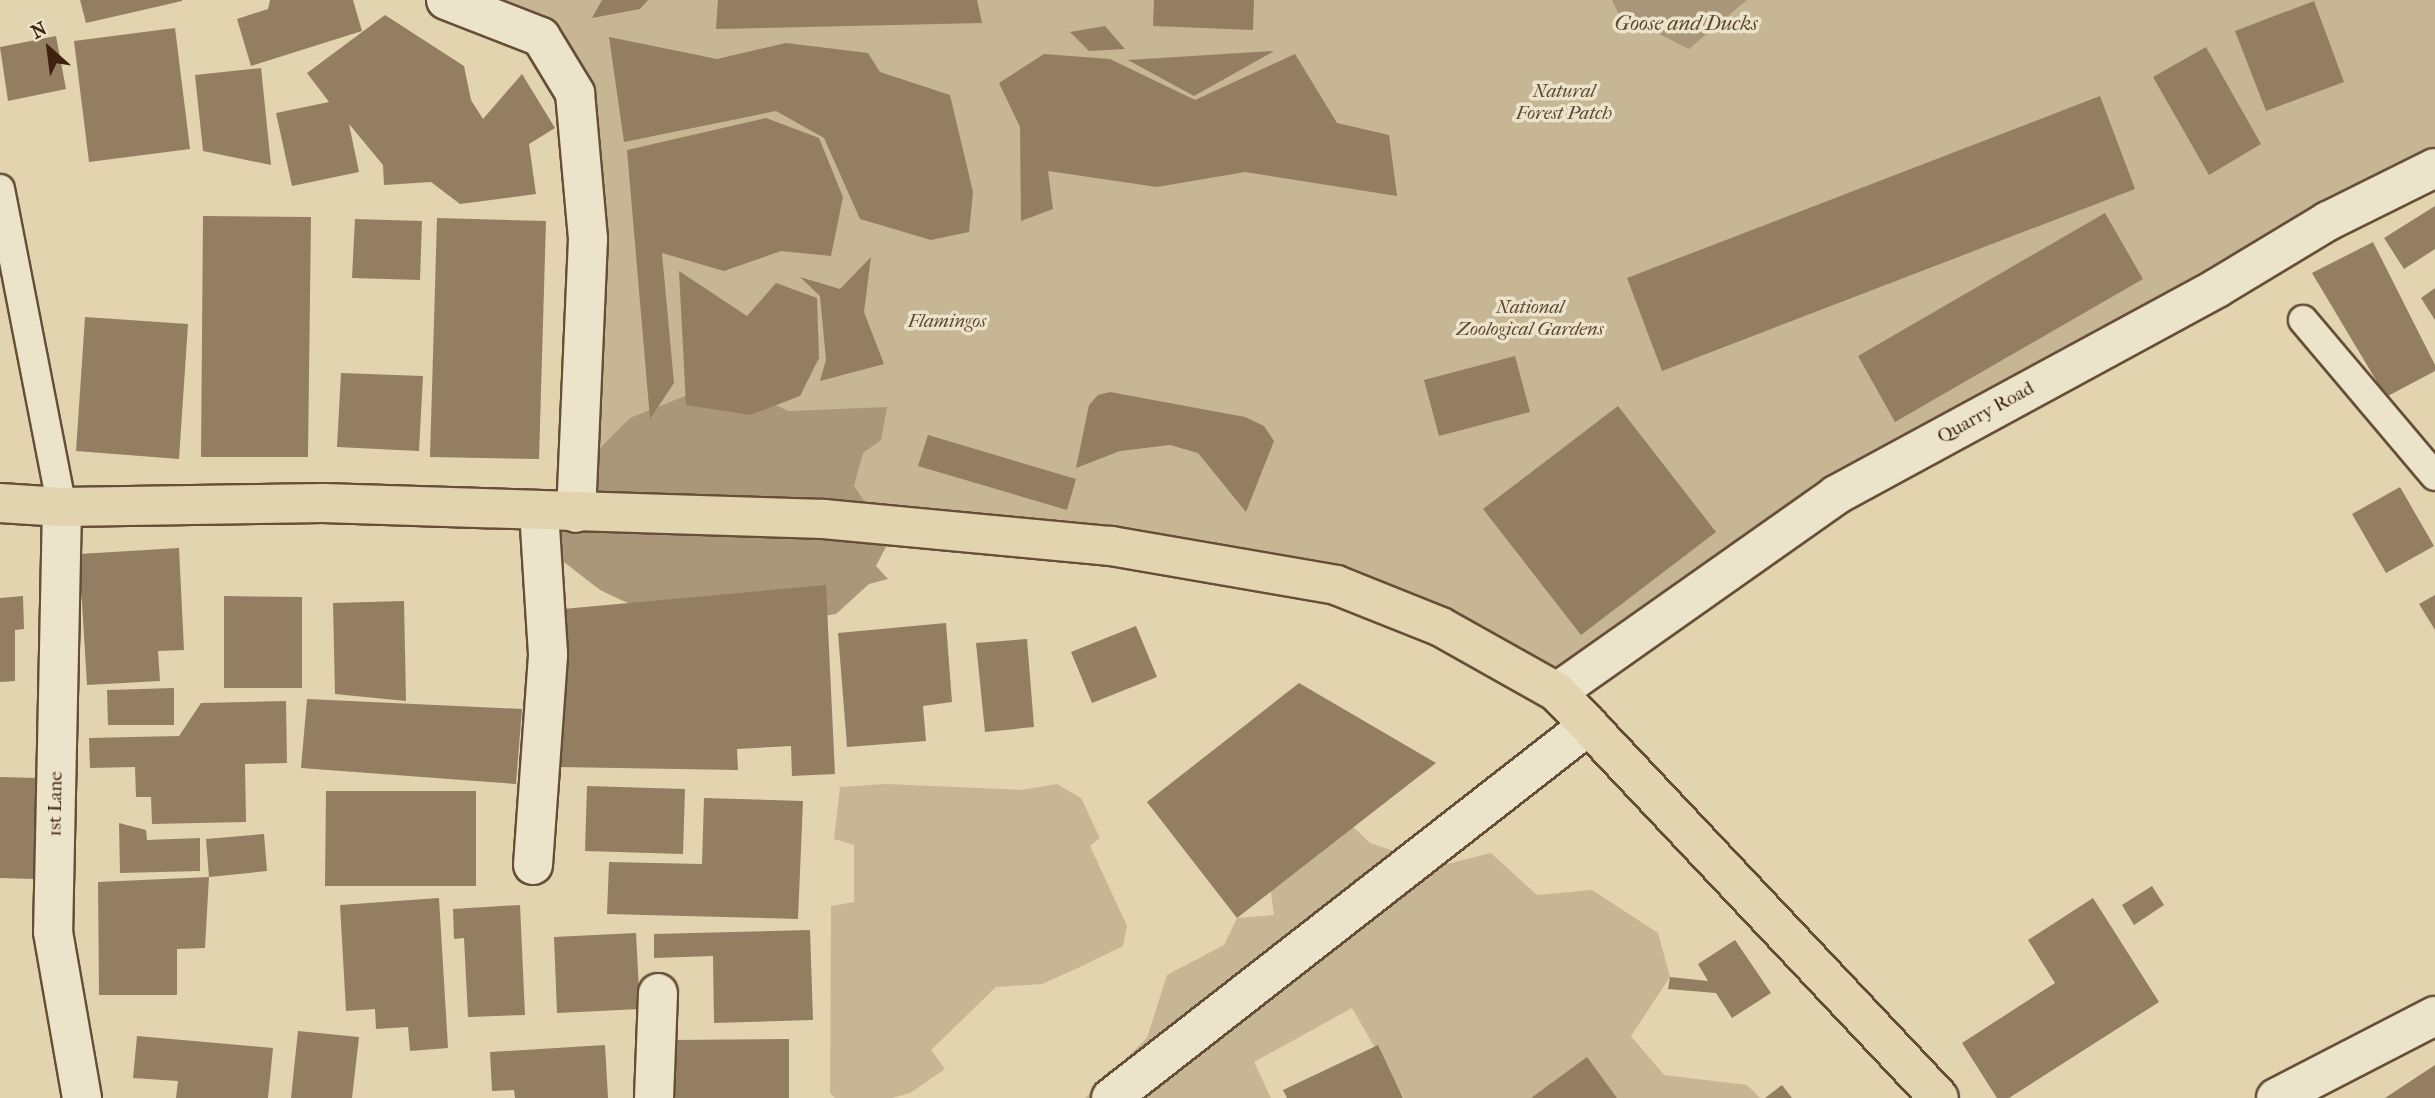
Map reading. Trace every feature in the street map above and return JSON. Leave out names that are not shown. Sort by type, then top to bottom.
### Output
[{"type":"main road","points":[[0,503],[62,507],[323,503],[539,512],[824,519],[1111,546],[1336,585],[1441,627],[1557,692],[1939,1098]]},
{"type":"street","points":[[446,0],[541,37],[575,93],[588,239],[576,513]]},
{"type":"street","name":"Quarry Road","points":[[1557,692],[1836,495],[2217,288],[2328,221],[2435,168]]},
{"type":"street","name":"1st Lane","points":[[62,507],[53,932],[82,1098]]},
{"type":"street","points":[[534,865],[548,654],[539,512]]},
{"type":"street","points":[[1111,1098],[1589,726]]},
{"type":"street","points":[[654,1098],[658,993]]},
{"type":"street","points":[[2276,1098],[2435,1016]]},
{"type":"lane","points":[[0,189],[62,507]]},
{"type":"lane","points":[[2303,320],[2435,476]]},
{"type":"green space","name":"National Zoological Gardens","points":[[446,0],[2435,0],[2435,168],[1836,495],[1557,692],[1335,585],[576,513],[575,93],[541,37]]},
{"type":"green space","points":[[886,784],[1021,790],[1057,784],[1081,798],[1100,838],[1090,846],[1127,926],[1123,946],[1080,967],[1042,984],[996,987],[931,1050],[945,1069],[910,1093],[892,1098],[835,1098],[830,1093],[831,906],[854,902],[854,845],[834,839],[840,787]]},
{"type":"green space","points":[[1311,786],[1370,843],[1439,866],[1491,853],[1537,895],[1592,890],[1658,933],[1670,977],[1631,1036],[1664,1075],[1747,1085],[1760,1098],[1404,1098],[1352,1008],[1254,1062],[1271,1098],[1085,1098],[1147,1038],[1167,975],[1224,945],[1237,918],[1274,915],[1266,855]]},
{"type":"water","name":"Goose and Ducks","points":[[1612,0],[1747,0],[1689,49],[1618,13]]},
{"type":"water","points":[[725,380],[788,411],[887,407],[881,440],[863,453],[854,486],[890,539],[876,566],[888,579],[869,584],[836,614],[786,622],[651,614],[600,590],[555,555],[556,485],[569,438],[599,449],[630,418]]},
{"type":"building","points":[[80,0],[182,0],[182,1],[86,23]]},
{"type":"building","points":[[270,0],[353,0],[362,31],[251,66],[237,19],[268,9]]},
{"type":"building","points":[[602,0],[648,0],[640,9],[592,18]]},
{"type":"building","points":[[718,0],[977,0],[982,23],[716,29]]},
{"type":"building","points":[[1154,0],[1254,0],[1253,30],[1153,26]]},
{"type":"building","points":[[2314,1],[2344,82],[2266,111],[2235,31]]},
{"type":"building","points":[[385,15],[464,66],[471,100],[483,119],[522,74],[555,128],[529,144],[536,194],[460,204],[431,182],[384,185],[383,165],[349,124],[359,172],[292,186],[276,113],[329,102],[307,73]]},
{"type":"building","points":[[1105,26],[1125,49],[1089,51],[1070,32]]},
{"type":"building","points":[[175,28],[190,149],[89,162],[74,41]]},
{"type":"building","points":[[56,36],[66,89],[8,101],[0,47]]},
{"type":"building","points":[[609,37],[717,59],[786,43],[868,53],[880,72],[950,95],[973,192],[969,232],[931,240],[860,219],[824,138],[776,111],[624,142]]},
{"type":"building","points":[[2206,47],[2261,144],[2209,175],[2153,77]]},
{"type":"building","points":[[1274,51],[1194,96],[1128,60]]},
{"type":"building","points":[[1044,54],[1110,59],[1195,100],[1295,54],[1337,123],[1389,135],[1397,196],[1245,172],[1157,187],[1048,171],[1053,209],[1021,221],[1020,127],[999,83]]},
{"type":"building","points":[[261,68],[271,165],[203,151],[195,75]]},
{"type":"building","points":[[2100,96],[2135,189],[1662,371],[1627,278]]},
{"type":"building","points":[[766,118],[819,138],[843,197],[831,256],[781,251],[724,271],[662,253],[674,383],[650,419],[627,150]]},
{"type":"building","points":[[2435,206],[2435,249],[2404,269],[2384,238]]},
{"type":"building","points":[[2105,213],[2143,279],[1895,422],[1858,356]]},
{"type":"building","points":[[203,216],[311,217],[308,457],[201,457]]},
{"type":"building","points":[[437,218],[546,221],[539,459],[430,457]]},
{"type":"building","points":[[355,219],[422,221],[420,280],[352,278]]},
{"type":"building","points":[[2373,242],[2435,365],[2435,371],[2386,397],[2312,273]]},
{"type":"building","points":[[871,257],[864,312],[884,364],[820,381],[826,360],[820,296],[800,277],[840,289]]},
{"type":"building","points":[[679,271],[747,316],[776,283],[817,298],[819,358],[800,396],[750,415],[686,405]]},
{"type":"building","points":[[2435,288],[2435,320],[2421,298]]},
{"type":"building","points":[[85,317],[188,324],[179,459],[76,451]]},
{"type":"building","points":[[1515,356],[1530,412],[1439,436],[1424,380]]},
{"type":"building","points":[[341,373],[423,376],[419,451],[337,447]]},
{"type":"building","points":[[1110,392],[1245,417],[1264,426],[1274,441],[1246,512],[1198,453],[1170,445],[1120,451],[1076,468],[1089,405],[1098,395]]},
{"type":"building","points":[[1618,406],[1716,532],[1581,635],[1483,509]]},
{"type":"building","points":[[928,435],[1076,479],[1067,510],[918,466]]},
{"type":"building","points":[[2400,487],[2434,546],[2386,573],[2352,514]]},
{"type":"building","points":[[179,548],[184,650],[158,651],[160,681],[87,685],[79,554]]},
{"type":"building","points":[[826,585],[835,774],[792,776],[791,746],[737,749],[738,770],[557,767],[563,609]]},
{"type":"building","points":[[2435,595],[2435,630],[2419,604]]},
{"type":"building","points":[[23,596],[24,629],[15,630],[15,681],[0,682],[0,598]]},
{"type":"building","points":[[224,596],[302,597],[302,688],[224,688]]},
{"type":"building","points":[[404,601],[406,701],[335,694],[333,603]]},
{"type":"building","points":[[946,623],[952,702],[923,706],[926,741],[847,747],[838,633]]},
{"type":"building","points":[[1136,626],[1157,677],[1092,703],[1071,652]]},
{"type":"building","points":[[1027,639],[1034,727],[985,732],[976,643]]},
{"type":"building","points":[[1299,683],[1436,763],[1237,918],[1147,802]]},
{"type":"building","points":[[174,688],[174,725],[108,725],[107,690]]},
{"type":"building","points":[[307,699],[522,709],[516,784],[301,768]]},
{"type":"building","points":[[286,701],[287,763],[245,764],[246,822],[152,824],[151,797],[136,797],[135,767],[90,768],[89,738],[179,736],[201,703]]},
{"type":"building","points":[[0,777],[37,778],[34,879],[0,878]]},
{"type":"building","points":[[587,786],[685,789],[683,854],[585,851]]},
{"type":"building","points":[[326,791],[476,791],[476,886],[325,886]]},
{"type":"building","points":[[704,798],[803,801],[798,919],[607,914],[609,862],[702,864]]},
{"type":"building","points":[[119,823],[146,830],[147,840],[200,838],[200,871],[120,873]]},
{"type":"building","points":[[264,834],[267,871],[209,877],[206,839]]},
{"type":"building","points":[[209,877],[205,948],[177,949],[177,995],[99,995],[98,882]]},
{"type":"building","points":[[2152,886],[2164,905],[2134,925],[2122,905]]},
{"type":"building","points":[[439,898],[448,1048],[410,1051],[408,1027],[376,1029],[375,1009],[346,1011],[340,905]]},
{"type":"building","points":[[2093,898],[2159,1002],[2009,1098],[1997,1098],[1962,1043],[2055,983],[2028,940]]},
{"type":"building","points":[[520,905],[525,1015],[468,1017],[464,938],[454,939],[453,909]]},
{"type":"building","points":[[810,930],[813,1020],[714,1023],[713,956],[654,958],[654,934]]},
{"type":"building","points":[[636,933],[640,1009],[557,1013],[554,937]]},
{"type":"building","points":[[1735,940],[1771,993],[1732,1018],[1716,993],[1668,989],[1670,977],[1708,981],[1698,964]]},
{"type":"building","points":[[298,1031],[359,1037],[352,1098],[291,1098]]},
{"type":"building","points":[[137,1036],[273,1048],[268,1098],[176,1098],[178,1081],[133,1078]]},
{"type":"building","points":[[789,1039],[789,1098],[672,1098],[672,1040]]},
{"type":"building","points":[[605,1045],[608,1098],[515,1098],[514,1090],[492,1091],[490,1052]]},
{"type":"building","points":[[1378,1045],[1403,1098],[1287,1098],[1283,1090]]},
{"type":"building","points":[[1587,1057],[1617,1098],[1531,1098]]},
{"type":"building","points":[[2435,1065],[2435,1098],[2385,1098]]},
{"type":"building","points":[[1782,1085],[1792,1098],[1765,1098]]},
{"type":"park label","name":"Natural Forest Patch","points":[[1564,103]]},
{"type":"park label","name":"Flamingos","points":[[947,322]]}]
